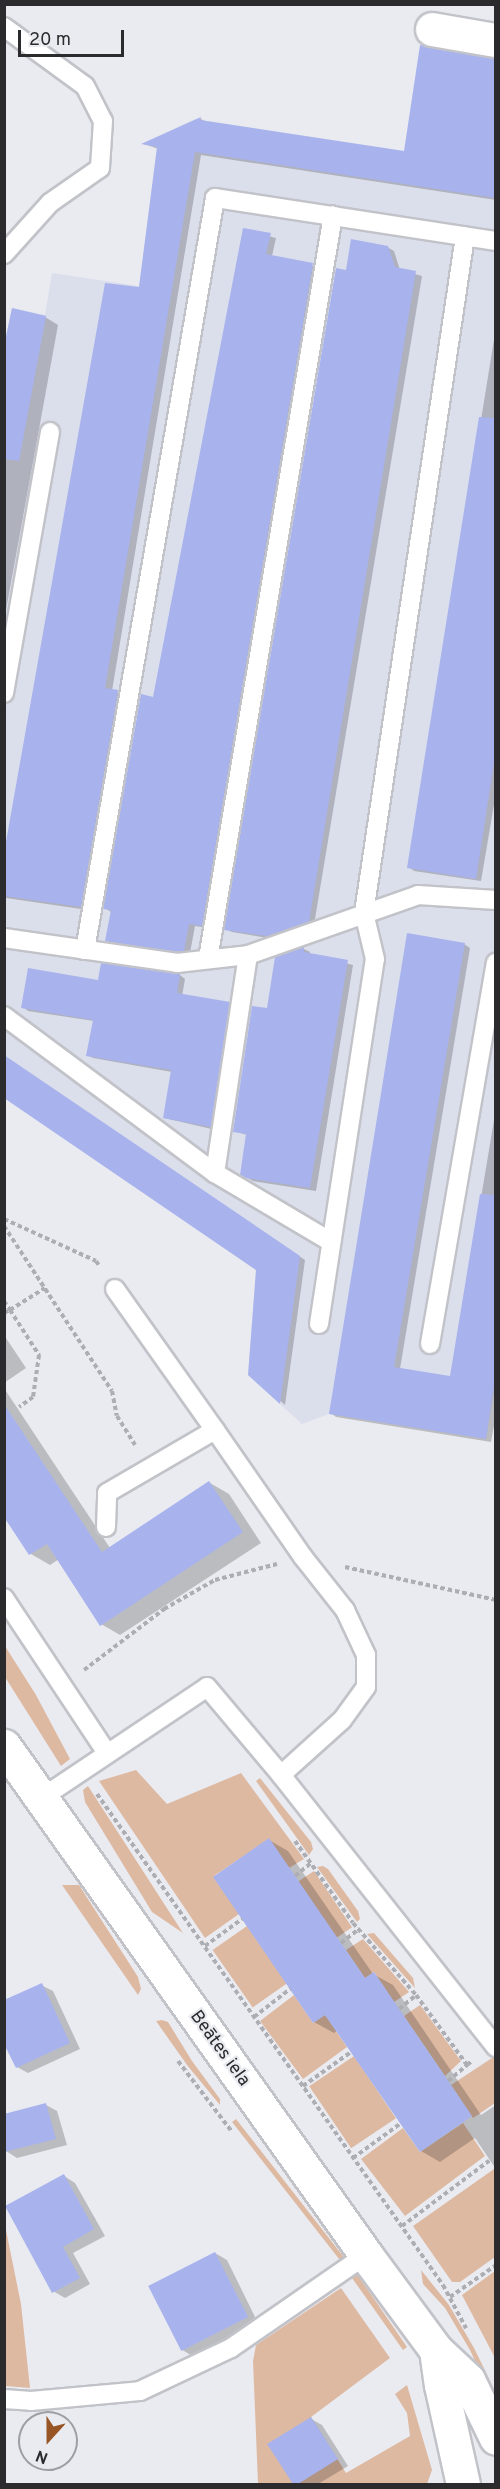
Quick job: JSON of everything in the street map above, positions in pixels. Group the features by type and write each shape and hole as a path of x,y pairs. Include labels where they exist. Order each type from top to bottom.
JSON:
{"street":[{"path":"432,29 495,40"},
{"name":"Beātes iela","path":"4,1746 366,2255 436,2350 468,2380 495,2438"},
{"name":"Beātes iela","path":"436,2350 441,2385 463,2484"}],"lane":[{"path":"4,27 85,86 103,121 100,168 50,203 4,254"},
{"path":"85,950 215,198 495,241"},
{"path":"208,959 333,215"},
{"path":"319,1324 375,959 364,913 465,236"},
{"path":"4,693 50,432"},
{"path":"4,938 177,963 248,955 418,895 495,900"},
{"path":"215,1173 248,955"},
{"path":"430,1344 495,963"},
{"path":"4,1016 215,1173 331,1242"},
{"path":"115,1289 303,1557 345,1610 366,1654 366,1687 342,1720 281,1775"},
{"path":"106,1527 107,1493 215,1430"},
{"path":"4,1598 107,1753"},
{"path":"40,1799 207,1687 281,1775 495,2047"},
{"path":"4,2399 31,2401 140,2391 231,2348 366,2255"}],"path":[{"path":"4,1219 96,1261 115,1289"},
{"path":"4,1226 112,1391 117,1416 150,1469"},
{"path":"4,1238 13,1238"},
{"path":"4,1313 45,1288"},
{"path":"4,1301 39,1355 33,1397 19,1407"},
{"path":"63,1686 164,1609 215,1580 303,1557 495,1600"},
{"path":"93,1788 402,2226 450,2297 466,2329"},
{"path":"295,1875 310,1863"},
{"path":"204,1946 242,1919"},
{"path":"340,1943 359,1929"},
{"path":"254,2017 290,1989"},
{"path":"399,2009 416,1995"},
{"path":"303,2086 351,2052"},
{"path":"448,2081 467,2065"},
{"path":"353,2158 400,2124"},
{"path":"402,2226 489,2161"},
{"path":"450,2297 495,2265"}],"shaded area":[{"path":"195,119 495,165 496,1379 486,1439 329,1414 302,1424 248,1375 256,1270 5,1098 4,346 12,308 45,315 52,273 139,286 159,136"},
{"path":"5,1646 36,1695 70,1759 61,1766 5,1677"},
{"path":"136,1770 167,1804 241,1773 304,1859 289,1868 269,1839 214,1876 239,1914 205,1938 99,1781"},
{"path":"260,1778 311,1842 313,1849 309,1855 256,1781"},
{"path":"88,1786 183,1933 152,1912 85,1802 83,1790"},
{"path":"323,1866 328,1869 358,1911 360,1919 357,1922 317,1867"},
{"path":"314,1871 352,1927 336,1938 298,1882"},
{"path":"62,1885 79,1885 138,1977 141,1989 138,1995"},
{"path":"247,1926 287,1983 253,2007 213,1950"},
{"path":"374,1933 413,1978 415,1988 367,1934"},
{"path":"363,1939 409,1992 394,2002 374,1972 365,1978 346,1950"},
{"path":"294,1995 313,2023 325,2015 347,2047 303,2079 260,2021"},
{"path":"420,2005 461,2061 445,2076 404,2016"},
{"path":"156,2021 168,2022 192,2061 220,2099 220,2105 187,2065"},
{"path":"354,2056 396,2118 351,2148 309,2086"},
{"path":"495,2056 495,2103 473,2118 451,2085"},
{"path":"236,2119 344,2257 340,2260 232,2122"},
{"path":"463,2123 485,2156 405,2216 361,2159 403,2128 420,2152"},
{"path":"494,2169 495,2257 460,2282 452,2282 413,2226"},
{"path":"5,2225 21,2304 30,2388 5,2386"},
{"path":"421,2270 449,2305 474,2348 495,2391 495,2404 470,2350 445,2308 423,2284"},
{"path":"495,2271 495,2358 462,2295"},
{"path":"357,2274 407,2347 403,2350 352,2278"},
{"path":"341,2288 390,2358 311,2417 346,2473 410,2436 407,2413 395,2394 407,2385 432,2470 427,2484 258,2484 253,2361 256,2345"}],"building":[{"path":"420,45 495,58 495,198 195,152 105,688 118,690 81,907 4,896 4,853 105,283 139,287 157,147 141,144 201,117 200,120 404,151"},
{"path":"243,228 271,233 266,254 313,263 202,926 189,924 184,951 177,952 105,941 111,910 103,909 141,694 153,697"},
{"path":"351,239 388,246 395,267 416,271 309,922 267,936 224,930 336,268 346,270"},
{"path":"12,308 46,316 19,461 4,459 4,346"},
{"path":"479,417 495,418 495,756 476,879 407,868"},
{"path":"407,933 465,943 394,1367 450,1376 480,1194 495,1195 495,1379 486,1439 329,1414"},
{"path":"304,947 304,952 348,960 310,1188 246,1178 240,1175 246,1134 233,1132 252,1006 267,1008 275,957"},
{"path":"101,963 180,974 177,993 230,1002 211,1127 163,1118 171,1070 86,1056 93,1020 21,1008 28,968 98,980"},
{"path":"4,1055 300,1256 280,1404 248,1375 256,1270 4,1098"},
{"path":"4,1404 102,1552 209,1481 243,1532 100,1626 47,1544 29,1555 4,1517"},
{"path":"269,1838 365,1978 374,1972 472,2116 420,2152 325,2015 313,2023 213,1877"},
{"path":"42,1983 70,2043 16,2068 4,2044 4,2000"},
{"path":"46,2103 56,2139 4,2152 4,2114"},
{"path":"64,2174 94,2229 63,2247 80,2278 52,2293 5,2206"},
{"path":"215,2252 248,2317 181,2351 148,2286"},
{"path":"311,2417 338,2459 298,2484 293,2484 267,2444"}]}
